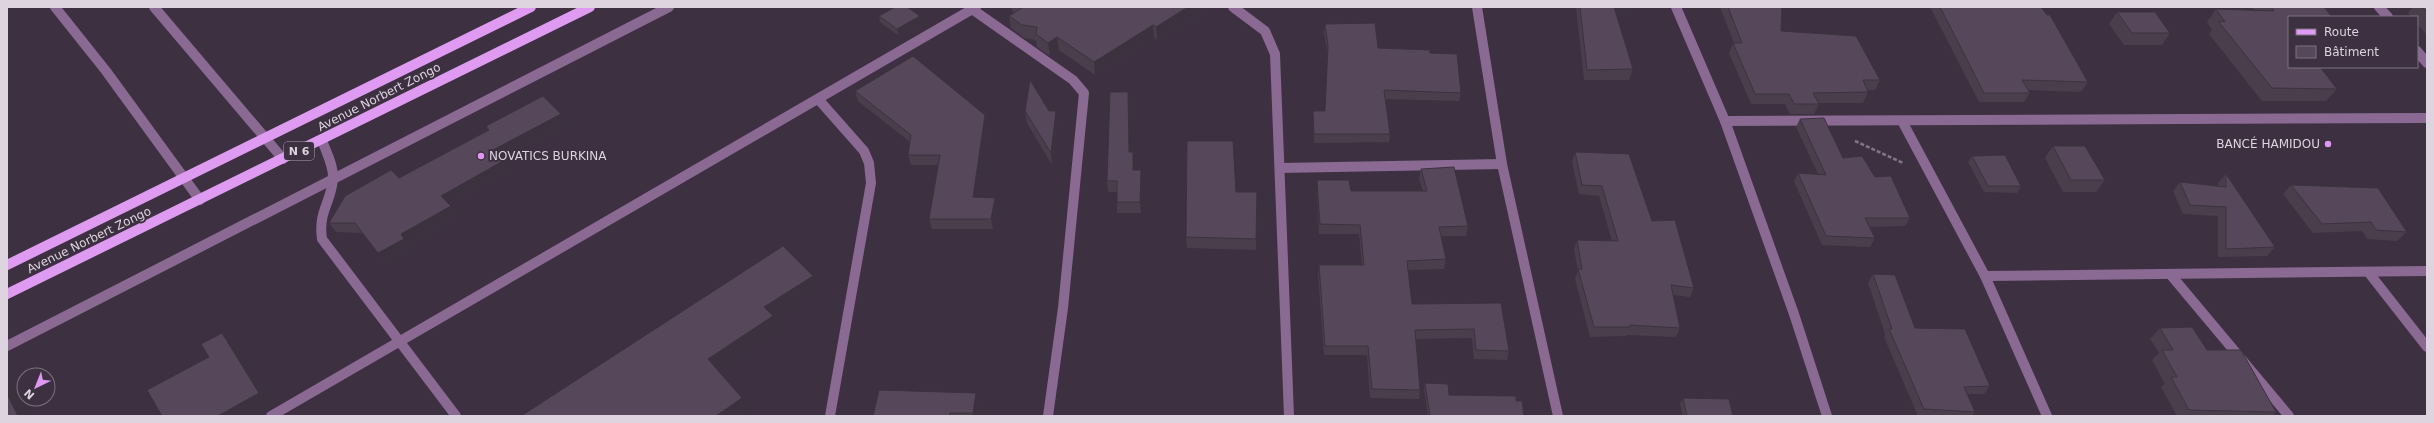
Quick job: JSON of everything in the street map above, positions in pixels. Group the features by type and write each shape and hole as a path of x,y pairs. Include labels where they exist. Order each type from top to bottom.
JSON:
{"main road":[{"name":"Avenue Norbert Zongo","path":"7,265 264,137 531,7"},
{"name":"Avenue Norbert Zongo","path":"7,294 590,7"}],"street":[{"path":"55,7 106,71 200,200"},
{"path":"154,7 283,159"},
{"path":"7,346 669,7"},
{"path":"1233,7 1266,31 1273,43 1280,168 1289,416"},
{"path":"1477,7 1502,164 1558,416"},
{"path":"1676,7 1725,121 1794,314 1827,416"},
{"path":"2379,7 2387,16"},
{"path":"271,416 819,100 972,8 1073,80 1084,93 1085,99 1063,308 1048,416"},
{"path":"2418,52 2427,63"},
{"path":"819,100 864,151 871,171 871,183 830,416"},
{"path":"1725,121 2427,118"},
{"path":"1902,121 1986,276 2047,416"},
{"path":"322,140 333,178 320,212 319,227 322,239 456,416"},
{"path":"1280,168 1502,164"},
{"path":"1986,276 2427,271"},
{"path":"2369,272 2427,347"},
{"path":"2170,274 2289,416"}],"path":[{"path":"1849,138 1932,177"}],"building":[{"path":"895,7 907,7 920,16 897,29 879,16"},
{"path":"1021,7 1188,7 1156,27 1153,25 1094,62 1057,37 1048,43 1036,34 1037,27 1022,25 1009,16 1022,8"},
{"path":"1580,7 1614,7 1633,69 1587,70"},
{"path":"1728,7 1782,7 1781,31 1856,36 1880,80 1863,80 1868,92 1813,93 1819,104 1794,104 1789,94 1755,94 1733,43 1742,43"},
{"path":"1940,7 2041,7 2047,15 2050,15 2088,82 2022,80 2030,93 1984,93"},
{"path":"2271,7 2324,7 2331,16 2288,16 2288,68 2321,68 2337,89 2272,88 2218,21 2225,22 2216,9 2274,11"},
{"path":"2422,7 2427,7 2427,12"},
{"path":"2117,12 2155,12 2170,33 2132,33"},
{"path":"1375,23 1378,48 1430,50 1430,53 1457,54 1461,93 1384,90 1390,134 1314,134 1313,111 1325,111 1328,46 1325,24"},
{"path":"913,56 985,115 973,197 995,198 991,219 929,219 940,155 908,155 911,135 855,91"},
{"path":"1030,80 1049,111 1056,111 1051,153 1025,111"},
{"path":"1110,92 1128,92 1129,152 1133,152 1133,170 1141,170 1140,202 1117,202 1117,181 1107,181"},
{"path":"543,96 561,114 493,150 503,161 441,196 451,206 401,234 404,239 378,253 355,223 329,223 345,196 391,170 399,178 489,130 486,126"},
{"path":"1824,118 1843,158 1862,156 1875,177 1891,176 1910,218 1865,218 1875,238 1826,236 1798,173 1826,175 1800,119"},
{"path":"1187,141 1233,141 1236,192 1257,192 1256,239 1186,237"},
{"path":"2053,146 2085,146 2105,180 2071,180"},
{"path":"1575,152 1629,154 1652,221 1675,220 1694,288 1671,285 1680,328 1630,325 1630,327 1594,327 1578,269 1582,269 1577,240 1618,241 1602,186 1582,185"},
{"path":"2005,155 2021,186 1988,186 1972,156"},
{"path":"1454,167 1468,226 1439,227 1446,259 1407,261 1412,304 1501,303 1509,351 1476,350 1474,329 1415,330 1420,390 1372,389 1368,346 1325,346 1319,265 1364,265 1360,225 1320,224 1317,180 1349,180 1351,191 1427,191 1421,169"},
{"path":"2226,174 2275,247 2226,249 2226,207 2190,205 2180,182 2226,187"},
{"path":"2291,185 2378,188 2407,232 2376,230 2371,222 2322,224"},
{"path":"783,246 813,276 764,307 773,316 708,359 742,398 716,416 521,416"},
{"path":"1873,274 1895,275 1915,328 1965,329 1990,386 1964,387 1975,412 1924,409 1889,329 1892,329"},
{"path":"2192,327 2207,350 2241,350 2276,412 2189,410 2171,377 2177,377 2162,350 2173,350 2160,328"},
{"path":"222,333 259,393 218,416 162,416 147,390 209,357 201,344"},
{"path":"1425,383 1448,384 1449,395 1516,396 1516,401 1522,401 1524,416 1430,416"},
{"path":"879,390 976,393 973,413 950,413 949,416 873,416"},
{"path":"7,394 18,416 7,416"},
{"path":"1683,398 1729,399 1733,416 1687,416"}],"place":[{"name":"BANCÉ HAMIDOU","path":"2328,144"},
{"name":"NOVATICS BURKINA","path":"481,156"}]}
